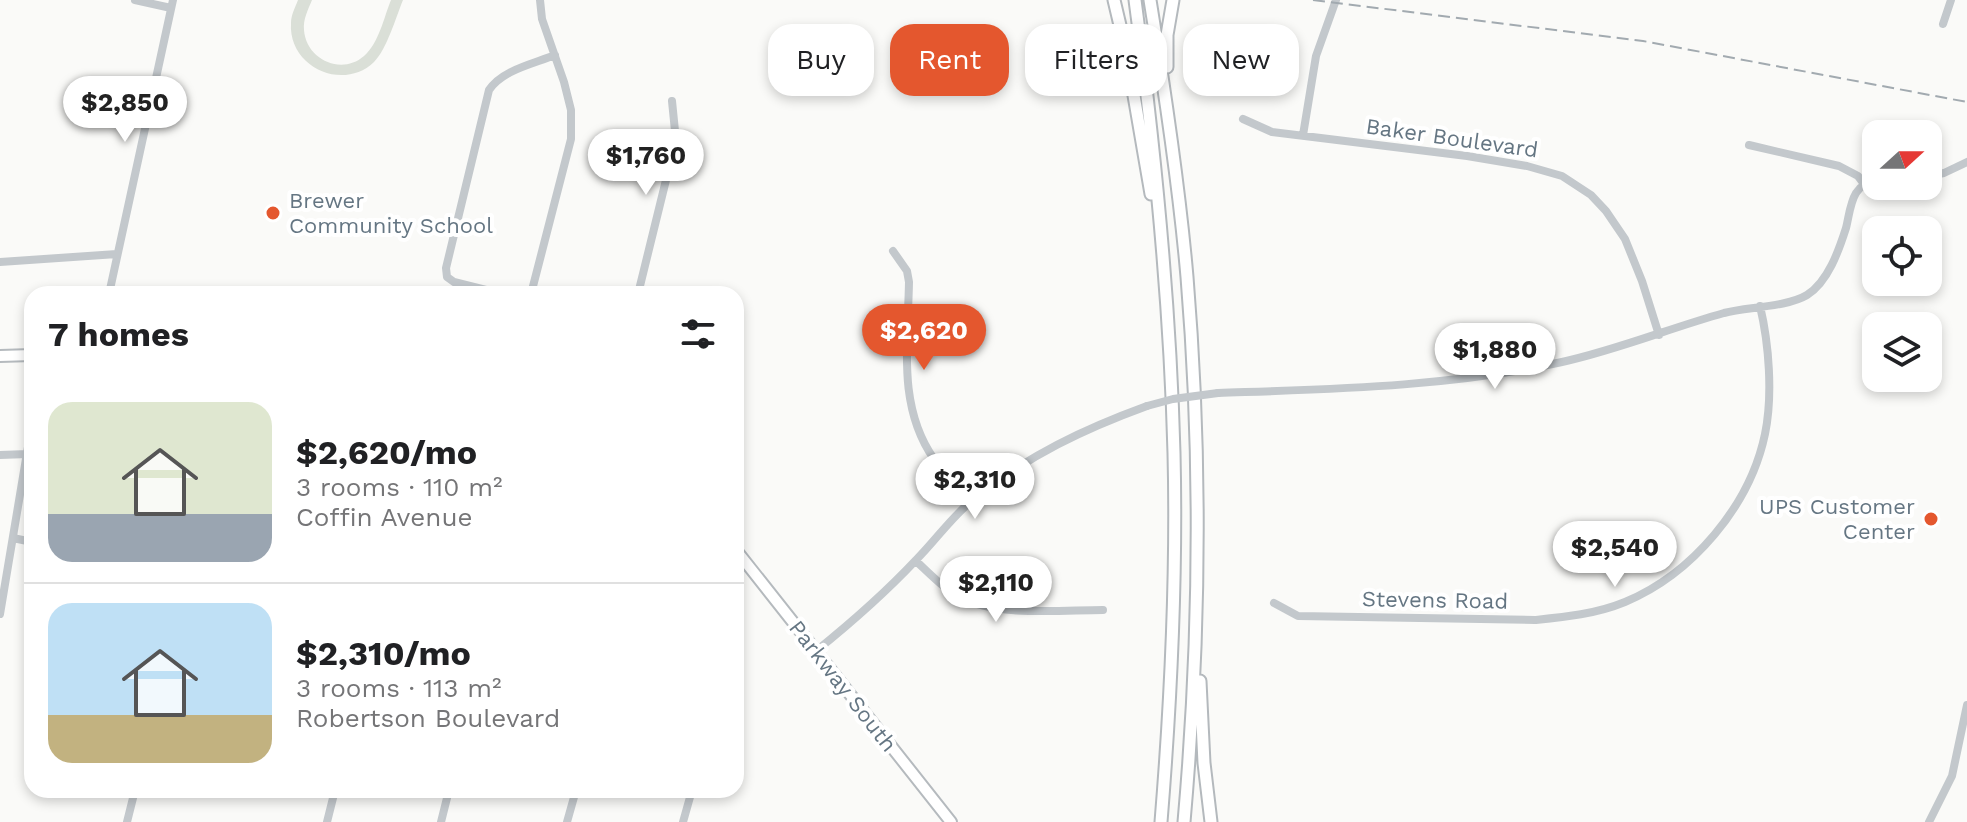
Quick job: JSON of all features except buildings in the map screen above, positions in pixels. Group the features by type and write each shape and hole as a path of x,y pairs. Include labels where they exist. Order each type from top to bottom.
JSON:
{"highway":[{"path":"1114,0 1127,55 1165,282"},
{"path":"1135,0 1165,282 1173,436 1174,567 1170,697 1161,822"},
{"path":"1150,0 1171,136 1191,331 1202,725 1211,822"},
{"path":"1171,136 1166,44 1173,0"},
{"path":"1184,822 1197,568"}],"main road":[{"path":"0,356 24,355"},
{"name":"Parkway South","path":"744,560 951,822"}],"street":[{"path":"111,286 172,4 135,0"},
{"path":"533,286 571,139 571,110 542,19 540,0"},
{"path":"1303,135 1316,56 1336,0"},
{"path":"1943,24 1951,0"},
{"path":"470,286 447,277 446,268 489,90 494,81 503,75 555,55"},
{"path":"640,286 673,145 672,101"},
{"name":"Baker Boulevard","path":"1243,119 1272,132 1527,166 1562,176 1591,195 1625,239 1659,335"},
{"path":"1749,145 1839,166 1862,181"},
{"path":"1942,172 1967,162"},
{"path":"816,651 862,614 973,499 1065,439 1147,406 1173,399 1218,393 1458,381 1562,362 1724,313 1792,301 1807,295 1820,283 1830,267 1845,231 1854,197 1862,187"},
{"path":"893,251 907,271 909,282 907,381 914,421 935,460 973,499"},
{"path":"0,262 117,254"},
{"name":"Stevens Road","path":"1274,603 1298,616 1535,620 1595,612 1623,603 1664,581 1709,542 1744,490 1755,465 1765,434 1768,398 1767,334 1760,306"},
{"path":"0,455 24,454"},
{"path":"0,614 24,476"},
{"path":"13,538 24,540"},
{"path":"916,561 953,593 987,607 1103,610"},
{"path":"1929,822 1952,776 1967,705"},
{"path":"127,822 133,798"},
{"path":"327,822 333,798"},
{"path":"441,822 447,798"},
{"path":"567,822 574,798"},
{"path":"683,822 690,798"}],"shaded area":[{"path":"298,0 312,0 304,26 311,49 326,61 345,64 355,62 369,51 391,0 403,0 379,56 361,71 348,75 320,70 298,52 292,39 291,23"}],"railway":[{"path":"1313,0 1643,41 1967,102"}],"place":[{"name":"Brewer Community School","path":"273,213"},
{"name":"UPS Customer Center","path":"1931,519"}]}
